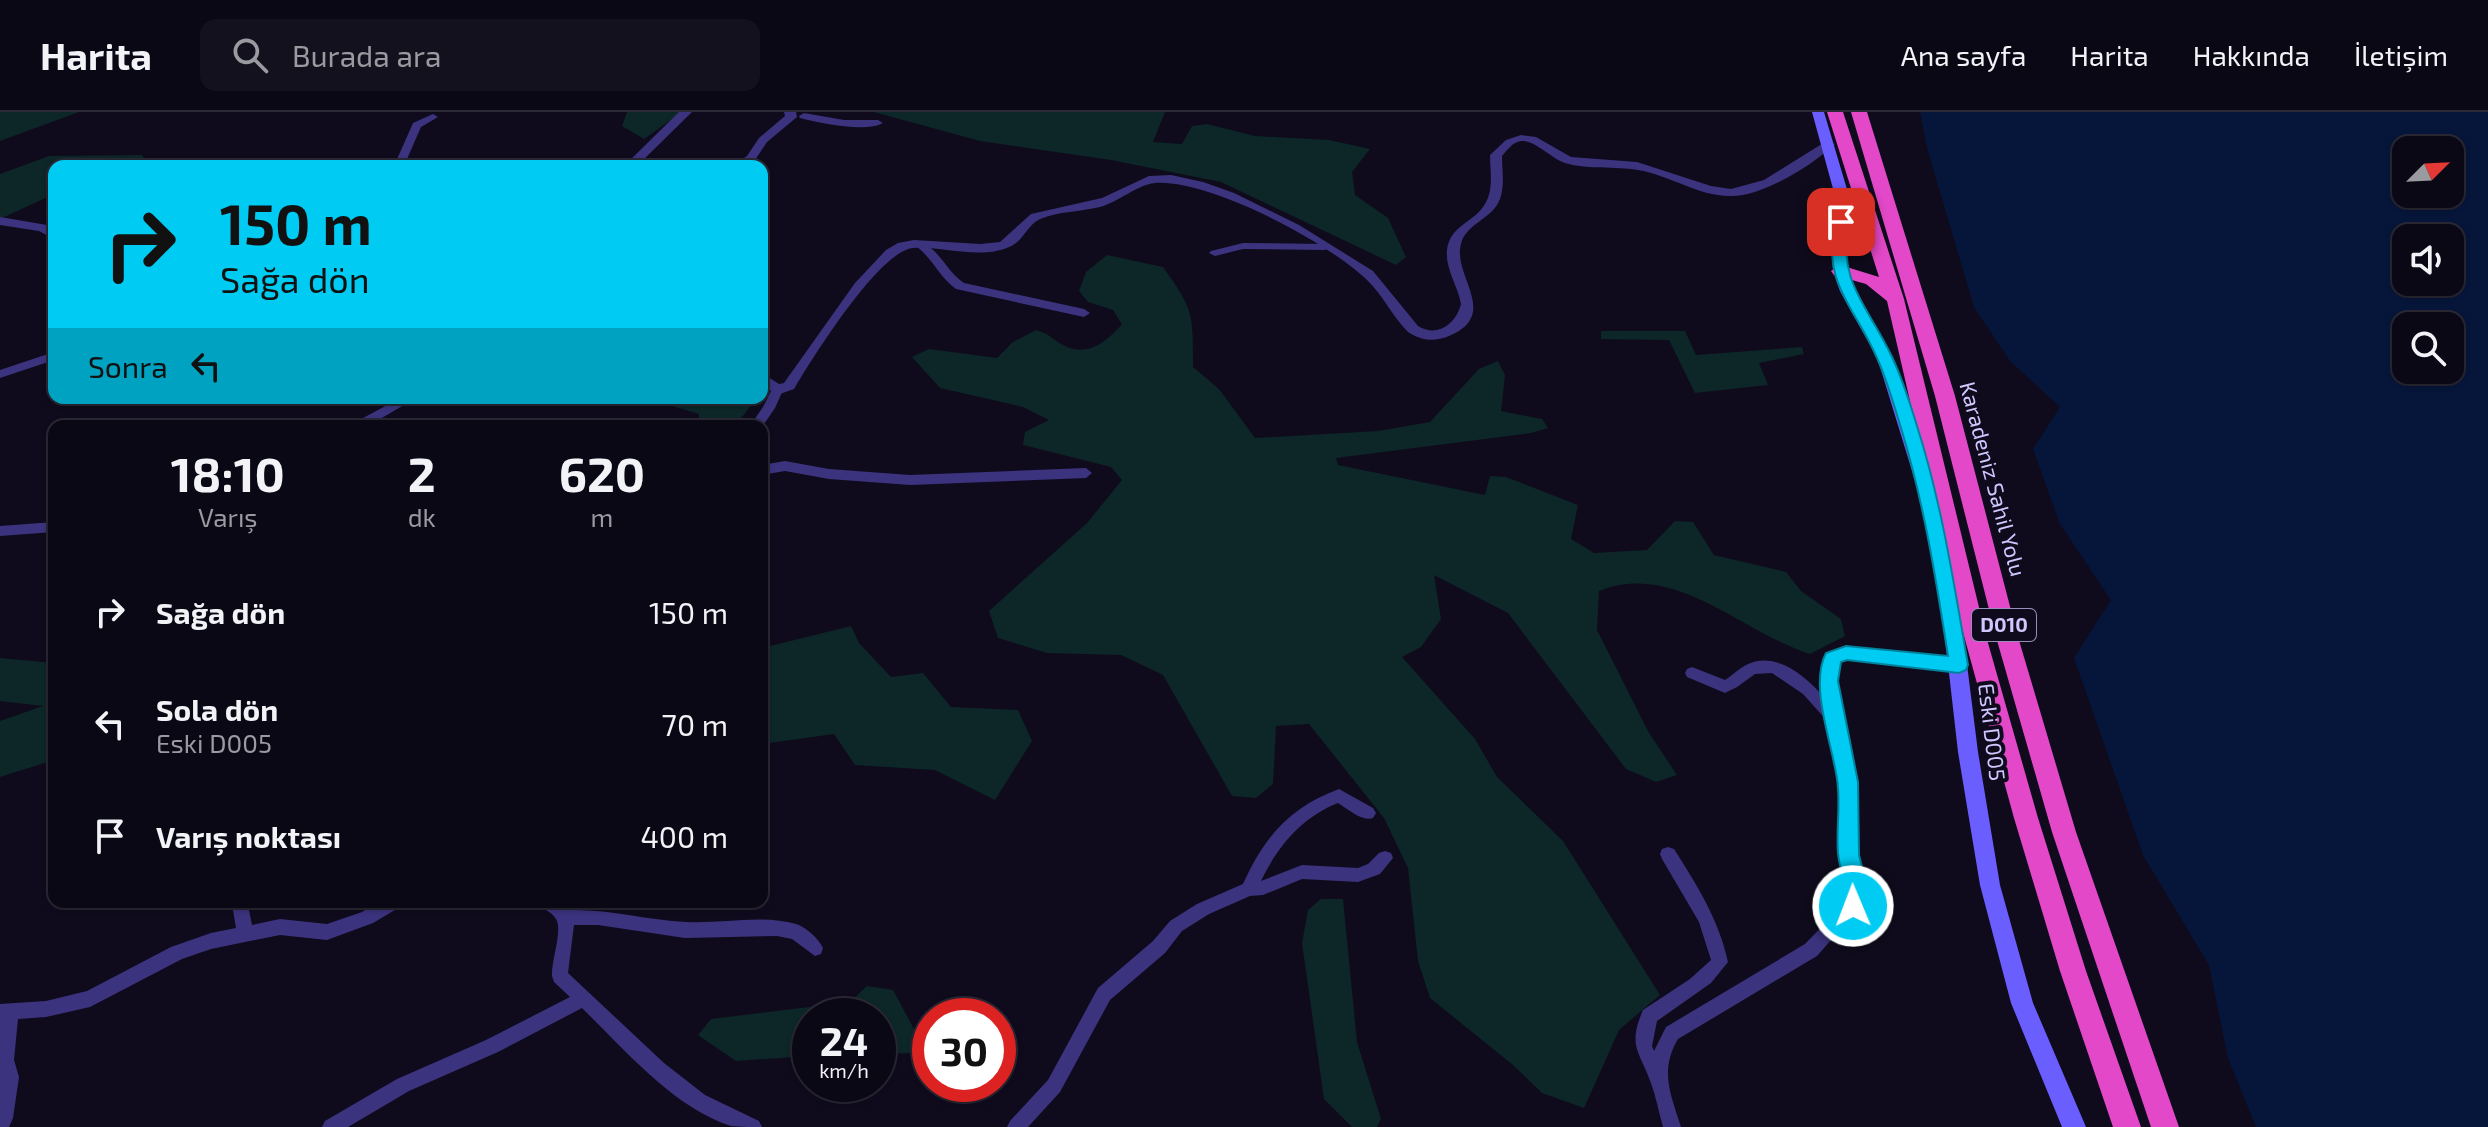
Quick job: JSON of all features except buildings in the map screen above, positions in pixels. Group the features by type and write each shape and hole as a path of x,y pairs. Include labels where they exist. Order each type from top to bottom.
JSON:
{"highway":[{"name":"D010","path":"1836,115 1895,299 1975,636 2026,818 2073,971 2127,1127"},
{"name":"Karadeniz Sahil Yolu","path":"1860,115 1945,396 2007,637 2060,818 2165,1127"},
{"path":"1843,271 1872,265 1881,249"},
{"path":"1843,271 1872,280 1895,299"}],"main road":[{"name":"Eski D005","path":"1818,112 1842,196 1838,243 1847,291 1885,357 1909,426 1933,513 1959,665 1968,752 1990,885 2022,1003 2074,1127"}],"street":[{"path":"636,160 686,112"},
{"path":"748,160 763,140 798,114 844,123 878,123"},
{"path":"402,160 416,127 433,117"},
{"path":"760,420 777,390 789,386 800,366 886,255 900,246 1000,246 1011,242 1033,217 1106,201 1150,180 1179,180 1214,190 1264,211 1369,274 1388,294 1403,321 1429,336 1453,330 1467,315 1470,301 1457,277 1453,244 1461,229 1489,209 1496,192 1496,155 1512,140 1523,137 1558,157 1580,162 1636,166 1707,189 1732,193 1753,190 1829,144"},
{"path":"0,221 48,231"},
{"path":"921,245 935,254 948,277 960,286 1084,313"},
{"path":"1215,253 1256,245 1325,247"},
{"path":"0,374 48,358"},
{"path":"768,383 777,390"},
{"path":"369,420 399,404"},
{"path":"768,469 785,466 829,474 910,480 1086,473"},
{"path":"0,531 48,527"},
{"path":"1659,1084 1658,1052 1672,1033 1811,950 1853,906 1857,890 1849,855 1848,782 1828,681 1832,658 1846,653 1959,665"},
{"path":"1692,673 1725,687 1752,668 1765,666 1778,670 1814,693 1837,725"},
{"path":"1249,889 1261,859 1299,816 1324,800 1339,796 1368,813"},
{"path":"1668,854 1702,910 1716,941 1720,962 1709,976 1674,996 1649,1016 1643,1046 1672,1127"},
{"path":"1016,1127 1054,1086 1104,994 1159,947 1176,926 1203,909 1249,889 1263,888 1302,872 1358,875 1374,869 1385,858"},
{"path":"242,908 245,932"},
{"path":"0,1125 4,1118 10,1077 5,1060 5,1012 46,1009 90,999 177,953 245,932 280,927 327,932 367,918 384,908"},
{"path":"560,908 566,918 560,976 658,1069 699,1101 753,1127"},
{"path":"566,918 598,917 685,930 777,928 796,932 815,948"},
{"path":"331,1127 403,1085 492,1046 583,999"}],"green space":[{"path":"0,112 79,112 0,141"},
{"path":"627,112 682,112 644,139 622,126"},
{"path":"874,112 1165,112 1153,142 1182,144 1192,126 1207,124 1255,136 1329,140 1370,149 1352,172 1355,195 1388,218 1406,257 1396,265 1221,182 1111,160 980,141"},
{"path":"142,155 146,160 48,160 48,197 0,219 0,174 49,156"},
{"path":"1107,255 1163,267 1190,313 1193,367 1219,389 1255,438 1378,431 1430,422 1479,369 1498,361 1505,375 1501,411 1542,419 1548,428 1531,433 1336,458 1338,465 1485,495 1490,476 1506,477 1578,505 1571,539 1594,553 1647,550 1675,521 1693,522 1714,555 1786,572 1801,591 1841,619 1845,636 1810,654 1681,592 1654,585 1627,584 1599,591 1597,630 1649,733 1677,775 1656,782 1626,769 1508,613 1434,575 1441,619 1421,647 1402,657 1475,739 1497,777 1563,841 1660,995 1619,1030 1584,1108 1542,1093 1513,1065 1430,998 1418,961 1408,868 1384,818 1309,724 1276,726 1273,784 1256,798 1232,796 1163,675 1121,655 1047,653 998,638 989,611 1087,523 1122,480 1111,467 1023,445 1025,432 1049,420 1023,407 940,388 912,357 929,349 997,358 1013,342 1036,330 1073,349 1097,346 1122,324 1113,310 1088,302 1079,291 1086,272"},
{"path":"1601,331 1685,331 1696,355 1802,347 1804,354 1759,363 1768,385 1695,393 1669,340 1601,339"},
{"path":"752,404 740,420 699,420 699,414 669,405"},
{"path":"851,626 859,643 891,677 923,673 951,707 1018,710 1032,741 995,800 935,770 855,765 834,734 768,743 768,647"},
{"path":"0,658 48,662 48,762 0,777 0,721 43,706 0,701"},
{"path":"1321,899 1343,899 1357,1042 1381,1119 1377,1127 1352,1127 1324,1099 1302,943 1308,910"},
{"path":"867,986 893,990 912,1025 912,1053 896,1053 896,998 854,998"},
{"path":"792,1009 792,1057 736,1061 698,1035 711,1019"}],"water":[{"path":"1920,112 2488,112 2488,1127 2256,1127 2228,1058 2209,965 2143,855 2074,658 2111,600 2060,524 2033,449 2060,407 2010,361 1974,307 1927,148"}],"route":[{"path":"1841,222 1838,243 1840,271 1847,291 1885,357 1909,426 1933,513 1948,585 1959,665 1866,654 1846,653 1832,658 1828,681 1848,782 1849,855 1857,890 1853,906"}]}
